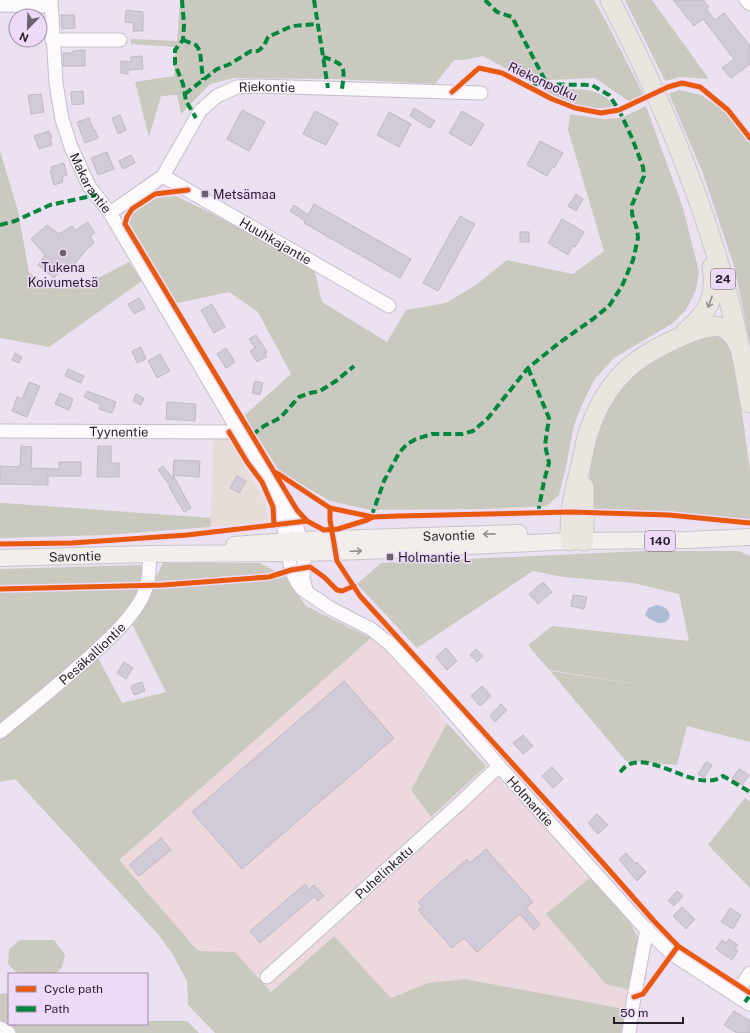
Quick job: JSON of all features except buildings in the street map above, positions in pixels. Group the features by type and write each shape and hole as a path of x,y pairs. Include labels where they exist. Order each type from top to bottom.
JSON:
{"highway":[{"name":"24","path":"610,0 630,38 661,105 681,153 701,209 720,268 741,351 750,403"},
{"path":"676,339 700,319 706,311 712,294 713,271 701,209"},
{"path":"577,537 584,449 589,429 597,410 615,380 641,357 676,339 711,326 725,328 730,332 741,351"}],"main road":[{"name":"Savontie","path":"0,558 149,554 295,547 457,534 688,540 750,537"}],"street":[{"path":"746,0 750,4"},
{"path":"0,5 50,3"},
{"name":"Makarantie","path":"50,3 52,40 62,118 71,147 89,186 110,214 274,489 295,547"},
{"path":"52,40 120,40"},
{"name":"Riekontie","path":"110,214 163,176 200,111 217,96 237,87 257,86 481,93"},
{"name":"Huuhkajantie","path":"163,176 389,306"},
{"name":"Tyynentie","path":"0,432 239,432"},
{"name":"Holmantie","path":"295,547 304,585 309,594 330,608 361,622 381,636 442,700 499,766 647,929 672,954 748,1004"},
{"name":"Pesäkalliontie","path":"0,732 114,634 132,613 144,595 149,576 149,554"},
{"name":"Puhelinkatu","path":"267,976 499,766"},
{"path":"629,1033 634,997 647,929"},
{"path":"735,995 750,973"},
{"path":"0,1028 9,1033"}],"shaded area":[{"path":"180,0 594,0 644,96 630,102 595,78 527,80 483,56 465,60 454,60 435,84 333,79 234,78 210,84 181,114 177,95 161,96 149,137 135,82 174,76 175,47 131,44 131,39 177,41"},
{"path":"625,0 652,0 709,79 680,77 665,81"},
{"path":"581,89 599,94 614,106 593,108 576,106 541,90"},
{"path":"679,90 701,95 718,107 726,103 750,138 750,344 734,266 702,171 669,94"},
{"path":"646,106 683,208 699,272 696,290 686,310 673,323 614,358 594,380 580,409 573,429 559,495 547,506 484,509 370,510 330,501 280,472 244,416 291,374 258,312 229,292 177,303 129,223 133,213 156,198 176,196 213,214 314,269 322,302 387,342 406,310 446,303 476,285 507,260 573,274 604,251 568,130 570,114 603,119 621,118"},
{"path":"0,151 18,211 29,272 47,288 83,286 129,262 142,281 49,347 0,338"},
{"path":"719,332 731,347 742,412 750,470 750,519 593,510 590,491 592,454 602,419 611,402 635,373 656,356"},
{"path":"228,437 266,504 268,521 210,527 214,438"},
{"path":"0,503 211,518 210,527 107,535 0,538"},
{"path":"642,551 739,551 750,556 750,742 687,726 677,765 626,761 550,671 662,688 549,670 528,645 552,626 689,641 679,594 633,583 563,577 533,571 417,648 357,584 381,563"},
{"path":"163,563 260,563 285,576 306,606 371,638 119,860 198,951 235,952 271,992 334,936 391,998 428,983 465,979 625,1009 621,1033 215,1033 188,1005 187,981 172,953 157,933 15,779 0,782 0,736 97,656 122,703 166,692 130,620 142,606"},
{"path":"141,565 144,579 140,593 109,633 0,728 0,569"},
{"path":"371,638 396,659 447,723 411,791 432,817 486,766 592,876 630,990 625,1009 465,979 428,983 391,998 334,936 271,992 235,952 198,951 118,860"},
{"path":"447,723 486,766 431,817 411,790"},
{"path":"745,798 750,802 750,888 708,845"},
{"path":"592,876 629,919 639,940 630,990 606,984 546,914"},
{"path":"20,940 54,940 65,955 62,967 57,973 17,973 8,964 9,949"},
{"path":"8,993 8,1025 148,1025 148,1021 187,1021 199,1033 0,1033 0,994"}],"water":[{"path":"657,605 664,607 670,615 665,622 660,623 653,621 645,615 648,608"}],"marked path":[{"path":"182,0 184,25 183,40 175,50 175,64 183,84 186,101 196,118"},
{"path":"314,0 328,88"},
{"path":"485,0 497,12 512,17 547,84"},
{"path":"185,94 217,69 230,64 251,51 258,51 264,46 268,37 292,26 318,24"},
{"path":"183,40 196,45 200,51 203,80"},
{"path":"323,57 340,64 342,67 344,76 342,89"},
{"path":"373,517 373,512 384,481 399,453 407,444 416,439 432,434 462,434 473,431 488,418 528,368 609,306 622,286 633,260 638,238 637,229 632,214 632,205 644,176 643,167 619,110 609,95 592,85 527,84"},
{"path":"0,225 15,221 50,205 96,195"},
{"path":"252,435 264,426 280,418 299,397 320,391 336,381 354,366"},
{"path":"528,368 549,418 545,445 549,463 538,513"},
{"path":"620,772 626,766 633,763 644,763 655,765 691,778 703,780 713,780 723,776 750,792"},
{"path":"745,1002 750,995"}],"cycle path":[{"name":"Riekonpolku","path":"452,92 479,68 502,73 552,99 575,108 601,113 619,110 668,87 682,83 700,87 728,110 750,138"},
{"path":"188,190 155,194 132,209 125,224 297,510 307,521"},
{"path":"229,432 247,462 262,482 273,507 274,525"},
{"path":"277,473 330,508 373,517"},
{"path":"330,508 330,520 337,561 360,596 678,946 750,993"},
{"path":"0,544 72,543 187,535 307,521 324,530 338,529 373,517 399,516 571,512 669,515 750,523"},
{"path":"0,589 163,585 269,577 291,570 310,567 324,577 337,590 342,591 354,586"},
{"path":"634,997 643,994 678,946"}],"place":[{"name":"Metsämaa","path":"205,194"},
{"name":"Tukena Koivumetsä","path":"63,253"},
{"name":"Holmantie L","path":"390,557"}]}
